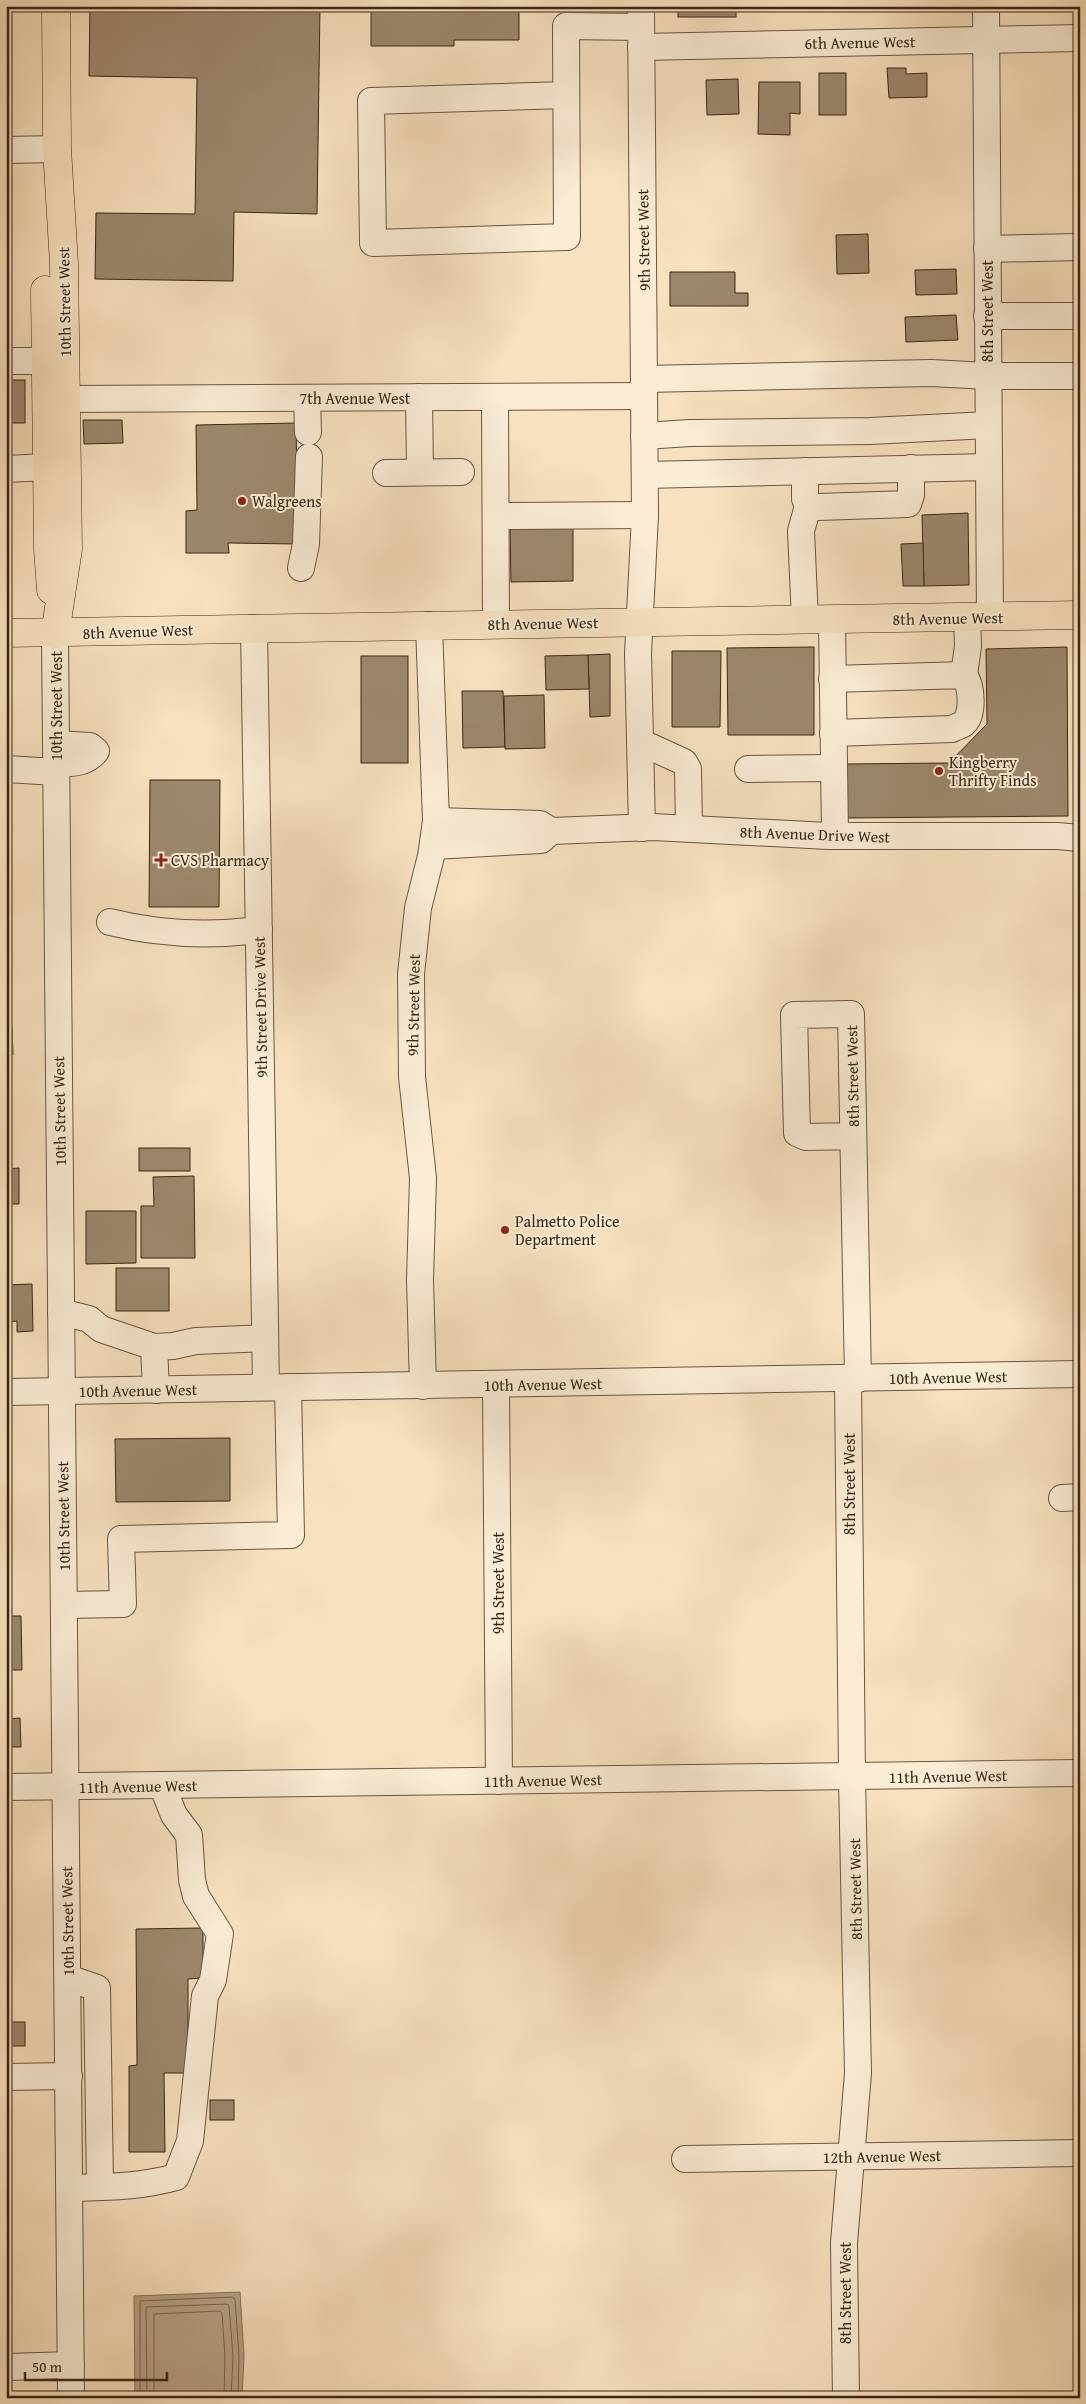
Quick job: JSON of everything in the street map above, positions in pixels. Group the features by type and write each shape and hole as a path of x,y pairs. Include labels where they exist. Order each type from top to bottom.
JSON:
{"main road":[{"name":"10th Street West","path":"55,634 68,549 64,264 56,149 56,6"},
{"name":"10th Street West","path":"55,634 48,549 45,361 46,264 56,149"},
{"name":"8th Avenue West","path":"6,634 254,628 1080,615"}],"street":[{"name":"8th Street West","path":"964,676 968,646 978,617 988,467 986,6"},
{"path":"565,16 566,95 567,237 373,243 371,101 566,95"},
{"name":"6th Avenue West","path":"565,16 641,27 986,40 1080,38"},
{"name":"9th Street West","path":"641,27 645,515 638,622 642,828"},
{"path":"6,150 56,149"},
{"path":"987,248 1080,247"},
{"path":"987,316 1080,316"},
{"path":"6,361 45,361"},
{"name":"7th Avenue West","path":"65,399 495,397 930,373 988,376 1080,376"},
{"path":"419,397 420,472"},
{"path":"495,397 496,624"},
{"path":"301,568 306,544 309,445 307,398"},
{"path":"644,436 710,432 870,431 988,425"},
{"path":"6,469 46,467"},
{"path":"645,474 988,467"},
{"path":"808,506 908,504 911,495 911,468"},
{"path":"805,471 805,499 808,506 801,531 832,679 835,836"},
{"path":"386,473 461,472"},
{"path":"496,516 645,515"},
{"name":"9th Street West","path":"423,1386 420,1280 423,1178 412,1077 411,974 418,908 433,846 436,821 429,625"},
{"name":"9th Street Drive West","path":"64,1605 123,1604 121,1539 291,1535 277,1387 265,1338 254,628"},
{"name":"10th Street West","path":"55,634 71,2398"},
{"path":"832,679 964,676 969,682 970,694 969,716 964,724 952,728 833,733"},
{"path":"640,742 684,762 688,769 690,828"},
{"path":"6,769 56,760"},
{"path":"748,769 834,768"},
{"name":"8th Avenue Drive West","path":"436,821 540,824 551,831 690,828 835,836 1057,836 1080,838"},
{"name":"8th Avenue Drive West","path":"433,846 541,840 551,831"},
{"path":"110,922 156,931 191,933 238,933 259,930"},
{"name":"8th Street West","path":"846,2398 844,2243 858,2073 852,1777 853,1136 851,1014 794,1015 797,1133 806,1137 853,1136"},
{"path":"61,1312 89,1319 101,1328 154,1347 173,1346 196,1341 265,1338"},
{"path":"154,1347 156,1390"},
{"name":"10th Avenue West","path":"6,1392 1080,1374"},
{"name":"9th Street West","path":"496,1384 499,1781"},
{"name":"11th Avenue West","path":"6,1787 1080,1774"},
{"path":"70,2188 130,2186 154,2183 176,2176 190,2142 204,1996 213,1980 220,1934 196,1896 192,1880 189,1835 174,1815 162,1785"},
{"path":"68,1978 98,1988 100,2187"},
{"path":"6,2077 69,2076"},
{"name":"12th Avenue West","path":"685,2159 1080,2153"},
{"path":"6,2367 71,2365"}],"water":[{"path":"240,2292 244,2356 242,2398 135,2398 134,2296"}],"building":[{"path":"90,6 320,6 317,214 234,212 233,281 95,279 96,213 195,214 197,78 89,76"},
{"path":"371,6 519,6 519,40 454,40 454,46 371,46"},
{"path":"678,6 736,6 736,17 678,17"},
{"path":"755,6 785,6 785,8 755,8"},
{"path":"887,68 906,68 906,74 927,73 927,97 889,98"},
{"path":"819,73 846,73 846,115 819,115"},
{"path":"738,79 739,114 707,115 706,80"},
{"path":"759,82 800,82 800,114 790,113 790,135 758,134"},
{"path":"868,234 869,273 837,274 836,235"},
{"path":"956,269 957,294 916,295 915,270"},
{"path":"670,272 735,272 735,293 748,293 748,306 670,306"},
{"path":"956,315 958,340 906,342 905,317"},
{"path":"6,380 25,380 25,423 6,423"},
{"path":"83,420 122,420 123,443 84,444"},
{"path":"296,423 298,544 228,543 229,553 186,553 186,511 197,510 196,425"},
{"path":"968,513 969,585 924,586 922,515"},
{"path":"573,527 573,581 511,582 510,528"},
{"path":"923,543 924,586 903,586 901,544"},
{"path":"814,647 814,735 728,735 727,648"},
{"path":"1067,647 1068,816 844,818 844,764 949,763 987,724 986,649"},
{"path":"672,651 721,651 720,727 672,727"},
{"path":"610,654 610,716 590,717 588,655"},
{"path":"588,655 589,689 546,690 545,656"},
{"path":"361,656 408,656 408,763 361,763"},
{"path":"462,691 503,691 505,747 463,748"},
{"path":"544,695 545,748 505,749 504,696"},
{"name":"CVS Pharmacy","path":"150,780 220,780 219,907 149,907"},
{"path":"6,1027 12,1027 13,1055 6,1055"},
{"path":"6,1064 11,1064 11,1088 6,1088"},
{"path":"139,1148 190,1148 190,1171 139,1171"},
{"path":"19,1168 19,1204 6,1204 6,1169"},
{"path":"194,1176 195,1258 141,1258 141,1206 154,1206 153,1177"},
{"path":"86,1211 136,1211 136,1263 86,1264"},
{"path":"116,1268 169,1268 169,1311 116,1311"},
{"path":"32,1284 33,1331 17,1332 17,1321 6,1322 6,1285"},
{"path":"230,1438 230,1501 116,1502 115,1439"},
{"path":"6,1616 21,1616 22,1670 6,1670"},
{"path":"20,1718 21,1747 6,1747 6,1719"},
{"path":"203,1928 203,1978 188,1979 188,2073 164,2073 165,2152 129,2152 129,2066 137,2065 136,1929"},
{"path":"6,2022 25,2022 25,2046 6,2046"},
{"path":"210,2100 234,2100 234,2120 210,2120"}],"place":[{"name":"Walgreens","path":"242,501"},
{"name":"Kingberry Thrifty Finds","path":"939,771"},
{"name":"CVS Pharmacy","path":"161,860"},
{"name":"Palmetto Police Department","path":"505,1230"}]}
